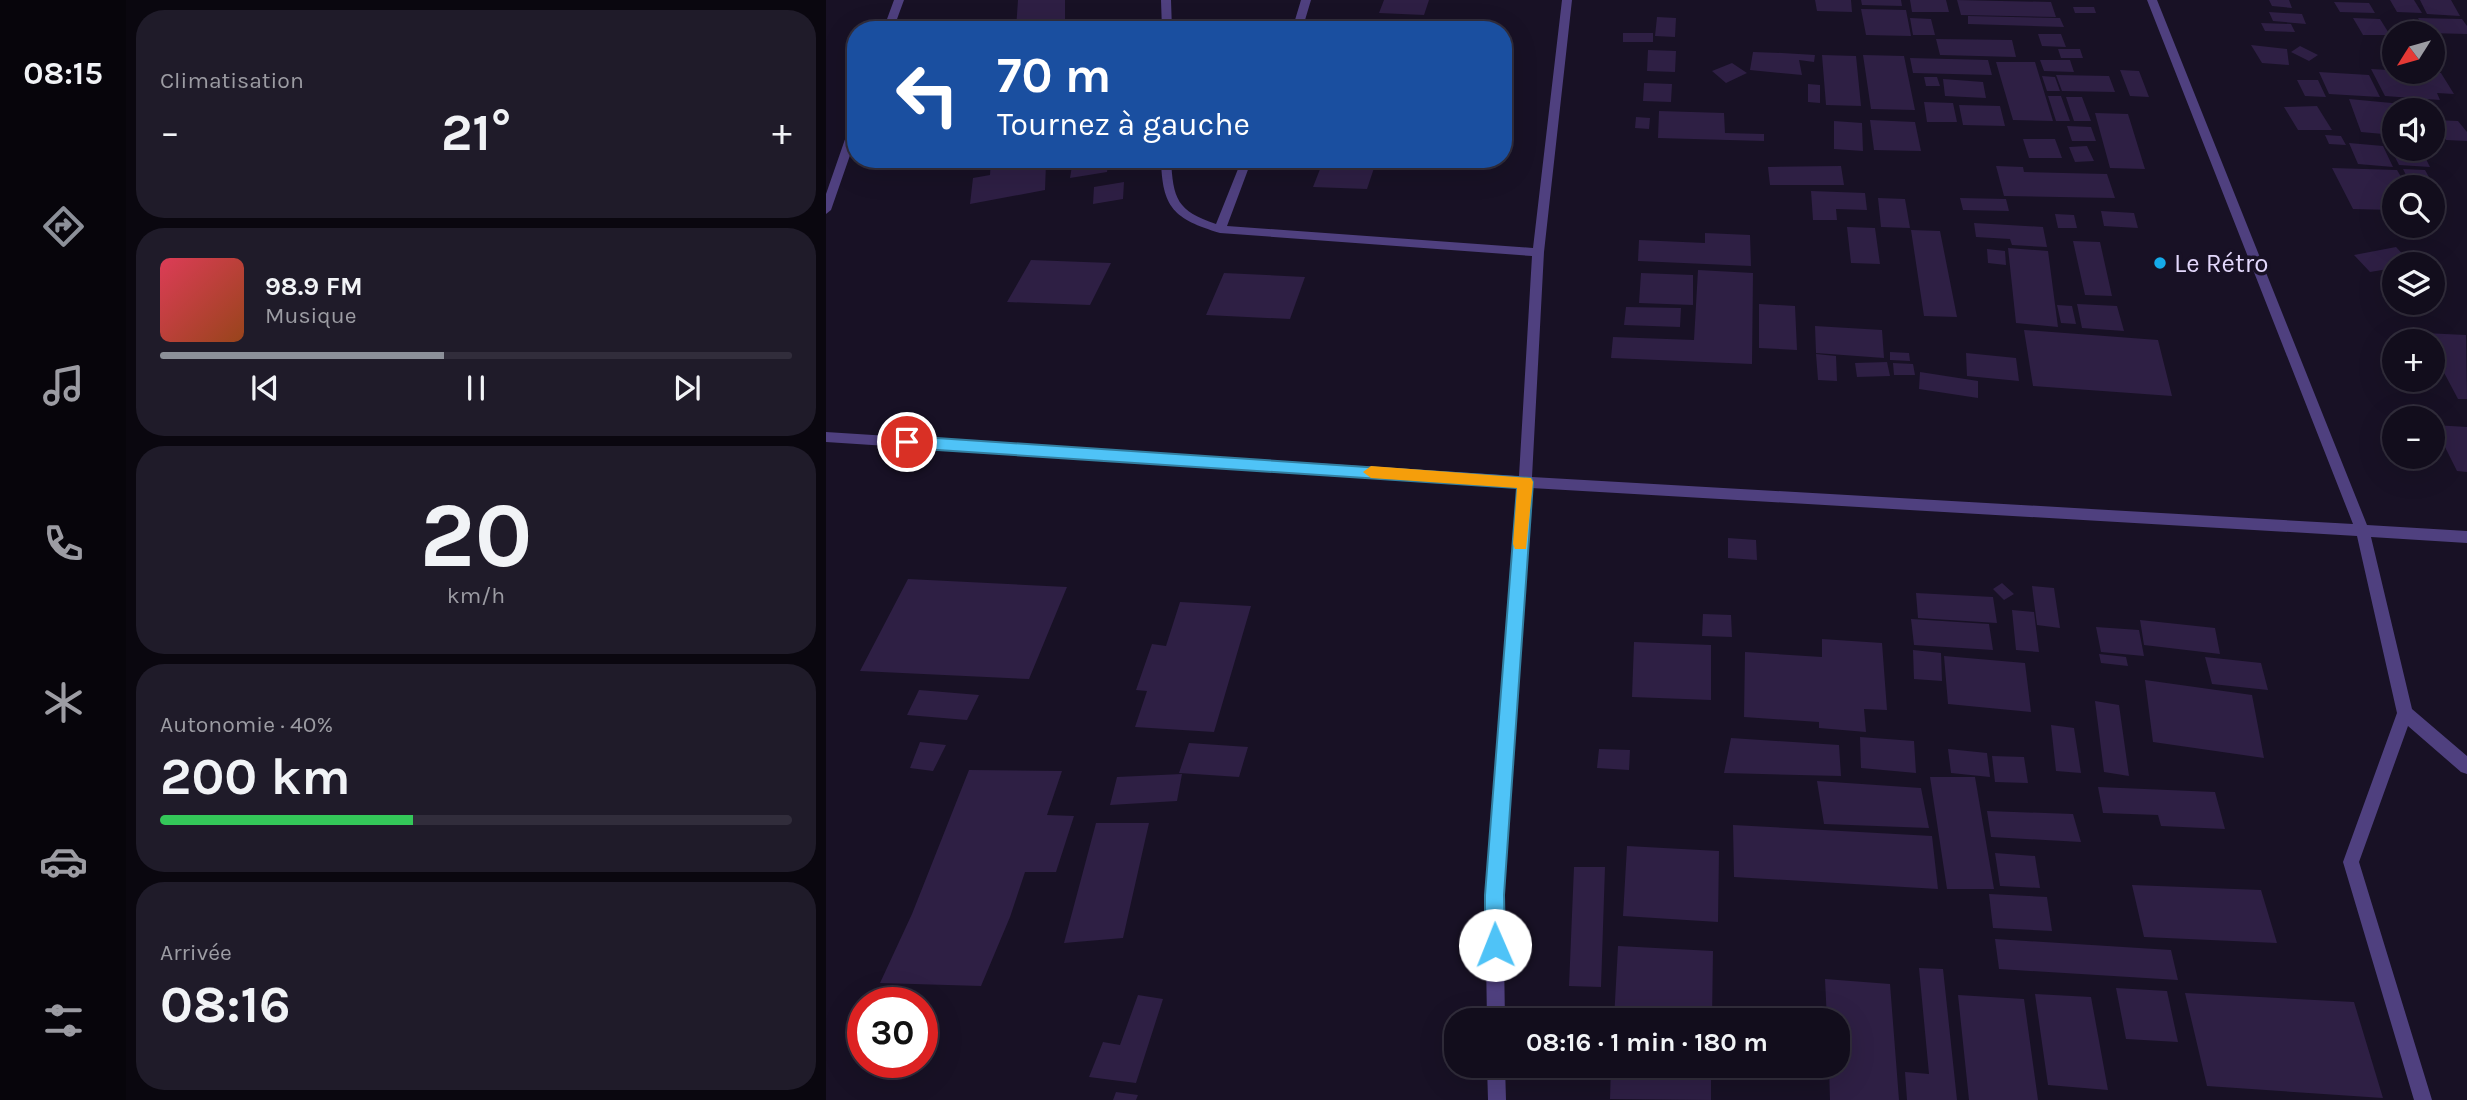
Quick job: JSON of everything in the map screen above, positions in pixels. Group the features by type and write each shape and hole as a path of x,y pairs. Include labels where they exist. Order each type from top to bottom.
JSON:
{"street":[{"path":"891,21 899,0"},
{"path":"1167,0 1167,21"},
{"path":"1300,21 1306,0"},
{"path":"1496,1008 1494,895 1525,482 1538,252 1567,0"},
{"path":"2152,0 2363,532 2404,713 2351,862 2423,1100"},
{"path":"826,210 830,186 847,144"},
{"path":"1166,168 1171,203 1185,218 1220,229 1538,252"},
{"path":"1220,229 1244,168"},
{"path":"826,437 1525,482 2467,537"},
{"path":"2404,713 2467,765"},
{"path":"1496,1078 1497,1100"}],"building":[{"path":"1018,0 1065,0 1065,21 1017,21"},
{"path":"1384,0 1429,0 1424,15 1379,13"},
{"path":"1815,0 1851,0 1852,12 1817,11"},
{"path":"1861,0 1901,0 1902,6 1862,5"},
{"path":"1910,0 1946,0 1949,12 1912,12"},
{"path":"1957,0 2051,2 2056,17 1961,15"},
{"path":"2269,0 2289,0 2292,8 2272,6"},
{"path":"2390,0 2414,0 2422,13 2397,12"},
{"path":"2420,0 2451,0 2460,16 2427,14"},
{"path":"2334,2 2369,3 2375,13 2340,12"},
{"path":"2073,7 2094,7 2096,13 2075,13"},
{"path":"1861,9 1906,10 1911,36 1866,35"},
{"path":"2269,12 2302,14 2306,24 2273,21"},
{"path":"1968,16 2060,18 2064,27 1968,24"},
{"path":"1657,17 1676,18 1675,37 1655,36"},
{"path":"1910,18 1931,19 1935,35 1913,35"},
{"path":"2353,18 2380,19 2382,35 2363,35"},
{"path":"2418,18 2462,19 2467,26 2467,34 2445,33 2445,21 2420,21"},
{"path":"2261,23 2291,24 2295,32 2265,31"},
{"path":"1623,33 1653,33 1653,42 1623,42"},
{"path":"2038,34 2061,34 2066,47 2042,46"},
{"path":"1936,39 2012,40 2016,57 1940,55"},
{"path":"2251,45 2287,49 2289,65 2262,63"},
{"path":"2300,46 2318,55 2309,61 2291,52"},
{"path":"2058,49 2080,49 2083,58 2061,58"},
{"path":"1648,50 1676,51 1675,72 1647,71"},
{"path":"1753,52 1815,55 1814,62 1799,60 1802,75 1750,70"},
{"path":"1822,55 1856,56 1861,106 1826,105"},
{"path":"1863,55 1904,56 1915,110 1871,109"},
{"path":"1910,58 1988,60 1992,75 1913,73"},
{"path":"2040,60 2070,60 2074,72 2044,71"},
{"path":"1996,62 2035,62 2053,121 2013,120"},
{"path":"1732,63 1747,73 1726,83 1712,71"},
{"path":"2371,69 2382,70 2382,84 2445,84 2445,79 2454,94 2437,93 2439,98 2385,96"},
{"path":"2120,70 2139,71 2149,97 2130,96"},
{"path":"2319,72 2369,75 2380,97 2329,94"},
{"path":"2056,75 2109,76 2115,92 2062,91"},
{"path":"2042,76 2055,77 2060,91 2047,91"},
{"path":"1924,77 1937,77 1940,86 1926,86"},
{"path":"1943,79 1983,82 1986,98 1945,96"},
{"path":"2297,80 2318,80 2326,97 2305,96"},
{"path":"1644,83 1672,84 1671,102 1643,101"},
{"path":"1808,84 1820,85 1820,103 1808,102"},
{"path":"2048,96 2061,96 2070,121 2056,121"},
{"path":"2066,97 2082,97 2091,121 2074,121"},
{"path":"2349,99 2382,102 2382,134 2361,132"},
{"path":"1924,102 1953,103 1957,122 1927,122"},
{"path":"1959,105 2000,106 2005,126 1963,125"},
{"path":"2317,106 2332,130 2298,130 2284,107"},
{"path":"1659,111 1724,113 1725,133 1764,134 1764,141 1658,138"},
{"path":"2095,113 2128,114 2145,169 2110,168"},
{"path":"1636,117 1650,118 1649,129 1635,128"},
{"path":"1870,120 1915,122 1921,151 1874,150"},
{"path":"2445,120 2458,121 2467,132 2467,141 2446,140"},
{"path":"1834,121 1862,123 1863,151 1834,149"},
{"path":"2067,126 2091,127 2096,141 2072,141"},
{"path":"2325,135 2341,136 2346,145 2329,144"},
{"path":"2023,139 2055,139 2062,158 2029,158"},
{"path":"2349,143 2382,146 2382,161 2390,161 2393,167 2358,164"},
{"path":"2087,146 2094,161 2075,162 2069,147"},
{"path":"2397,161 2427,161 2430,167 2399,165"},
{"path":"1841,166 1844,185 1770,185 1768,167"},
{"path":"1996,166 2023,167 2024,172 2107,174 2115,198 2004,196"},
{"path":"990,168 1046,168 1045,190 970,204 973,178 990,175"},
{"path":"1072,168 1108,168 1107,172 1070,178"},
{"path":"1320,168 1374,168 1367,189 1313,187"},
{"path":"2332,168 2397,170 2400,175 2382,175 2382,210 2353,209"},
{"path":"2403,169 2425,170 2428,175 2406,175"},
{"path":"1124,182 1123,199 1093,204 1094,187"},
{"path":"1811,191 1865,193 1867,210 1836,209 1837,220 1813,220"},
{"path":"1878,198 1905,199 1910,228 1881,227"},
{"path":"1960,198 2006,199 2009,211 1963,210"},
{"path":"2101,211 2134,213 2138,228 2104,226"},
{"path":"2055,214 2074,215 2077,228 2058,228"},
{"path":"1974,223 2043,227 2047,247 2012,245 2010,239 1976,237"},
{"path":"1847,227 1875,228 1880,264 1851,263"},
{"path":"1911,230 1940,231 1957,317 1924,316"},
{"path":"1705,233 1750,235 1751,266 1638,261 1639,240 1705,243"},
{"path":"2073,241 2100,242 2112,296 2085,295"},
{"path":"2396,247 2401,252 2382,252 2382,270 2370,272 2354,255"},
{"path":"2008,248 2048,251 2058,327 2016,323"},
{"path":"1987,249 2005,251 2006,265 1988,263"},
{"path":"1031,260 1111,263 1090,305 1007,302"},
{"path":"1698,270 1753,273 1752,364 1611,358 1613,337 1694,340"},
{"path":"1224,273 1305,277 1290,319 1206,315"},
{"path":"1641,273 1693,275 1693,305 1639,303"},
{"path":"1759,304 1795,306 1797,350 1759,348"},
{"path":"2077,304 2117,306 2124,331 2082,328"},
{"path":"2057,305 2072,306 2076,324 2061,323"},
{"path":"1626,307 1681,308 1680,327 1624,325"},
{"path":"1815,326 1882,330 1884,358 1816,353"},
{"path":"2024,330 2158,340 2172,396 2033,386"},
{"path":"2445,334 2466,335 2467,399 2458,399 2445,374"},
{"path":"1890,352 1909,353 1910,361 1890,360"},
{"path":"1966,353 2016,358 2019,381 1967,376"},
{"path":"1816,354 1836,356 1837,381 1818,380"},
{"path":"1887,362 1890,376 1857,377 1855,363"},
{"path":"1893,363 1913,364 1915,375 1894,375"},
{"path":"1920,372 1978,381 1978,398 1919,389"},
{"path":"2445,426 2467,427 2467,472 2457,471 2445,447"},
{"path":"1728,538 1756,540 1757,560 1728,558"},
{"path":"908,579 1067,587 1029,679 860,671"},
{"path":"2002,583 2014,594 2004,600 1993,589"},
{"path":"2032,586 2054,588 2060,628 2037,625"},
{"path":"1916,593 1993,597 1997,623 1918,618"},
{"path":"1180,602 1251,606 1214,732 1135,727 1147,691 1136,690 1152,644 1166,646"},
{"path":"2012,610 2034,612 2039,652 2016,650"},
{"path":"1703,614 1731,615 1732,637 1702,636"},
{"path":"1911,619 1989,624 1993,650 1914,645"},
{"path":"2140,620 2215,628 2220,654 2144,645"},
{"path":"2096,627 2139,630 2144,656 2101,652"},
{"path":"1822,639 1882,643 1887,710 1864,709 1866,732 1819,728 1819,722 1744,717 1745,652 1822,657"},
{"path":"1634,642 1711,645 1711,700 1632,697"},
{"path":"1913,650 1941,653 1942,681 1914,679"},
{"path":"2099,654 2126,657 2128,666 2101,663"},
{"path":"1944,656 2025,663 2031,712 1948,704"},
{"path":"2205,657 2261,663 2268,690 2212,684"},
{"path":"2145,680 2252,695 2264,758 2153,742"},
{"path":"919,690 979,695 967,720 907,715"},
{"path":"2095,701 2119,705 2129,776 2104,772"},
{"path":"2051,725 2074,728 2081,773 2056,771"},
{"path":"1860,737 1914,741 1916,773 1861,768"},
{"path":"1731,738 1839,745 1841,776 1724,773"},
{"path":"920,742 946,745 933,771 910,768"},
{"path":"1189,743 1248,747 1239,777 1179,773"},
{"path":"1599,749 1630,750 1629,770 1597,768"},
{"path":"1948,749 1987,753 1990,777 1951,773"},
{"path":"1992,756 2024,757 2028,783 1995,782"},
{"path":"969,770 1062,771 1047,815 1074,816 1056,872 1025,872 1010,917 981,986 880,983 912,914"},
{"path":"1182,774 1177,801 1110,805 1117,777"},
{"path":"1930,777 1975,777 1994,889 1947,889"},
{"path":"1817,781 1921,788 1929,828 1824,824"},
{"path":"2098,787 2215,792 2225,829 2161,826 2158,815 2103,813"},
{"path":"1987,811 2073,814 2081,842 1991,837"},
{"path":"1096,823 1149,823 1123,938 1064,943"},
{"path":"1733,825 1932,836 1938,889 1734,877"},
{"path":"1627,846 1719,851 1718,922 1623,916"},
{"path":"1995,853 2035,856 2040,888 2000,886"},
{"path":"1574,867 1605,867 1601,987 1569,986"},
{"path":"2132,885 2261,890 2277,943 2144,937"},
{"path":"1989,894 2047,897 2052,931 1993,928"},
{"path":"1995,939 2171,950 2178,980 1999,969"},
{"path":"1618,946 1713,951 1712,1008 1615,1008"},
{"path":"1919,968 1943,969 1957,1100 1907,1100 1905,1072 1929,1074"},
{"path":"1825,979 1890,984 1899,1100 1830,1100 1829,1078 1850,1078 1850,1008 1826,1008"},
{"path":"2116,988 2167,991 2178,1042 2126,1039"},
{"path":"2185,993 2354,1002 2383,1098 2207,1086"},
{"path":"2035,994 2091,997 2108,1090 2048,1085"},
{"path":"1138,995 1163,999 1136,1083 1089,1077 1103,1042 1120,1045"},
{"path":"1958,995 2024,999 2038,1100 1969,1100"},
{"path":"1611,1078 1711,1078 1711,1100 1610,1099"},
{"path":"1116,1092 1138,1095 1136,1100 1113,1100"}],"slow traffic":[{"path":"1371,472 1525,482 1521,544"}],"place":[{"name":"Le Rétro","path":"2160,263"}],"route":[{"path":"907,442 1525,482 1494,895 1495,945"}]}
